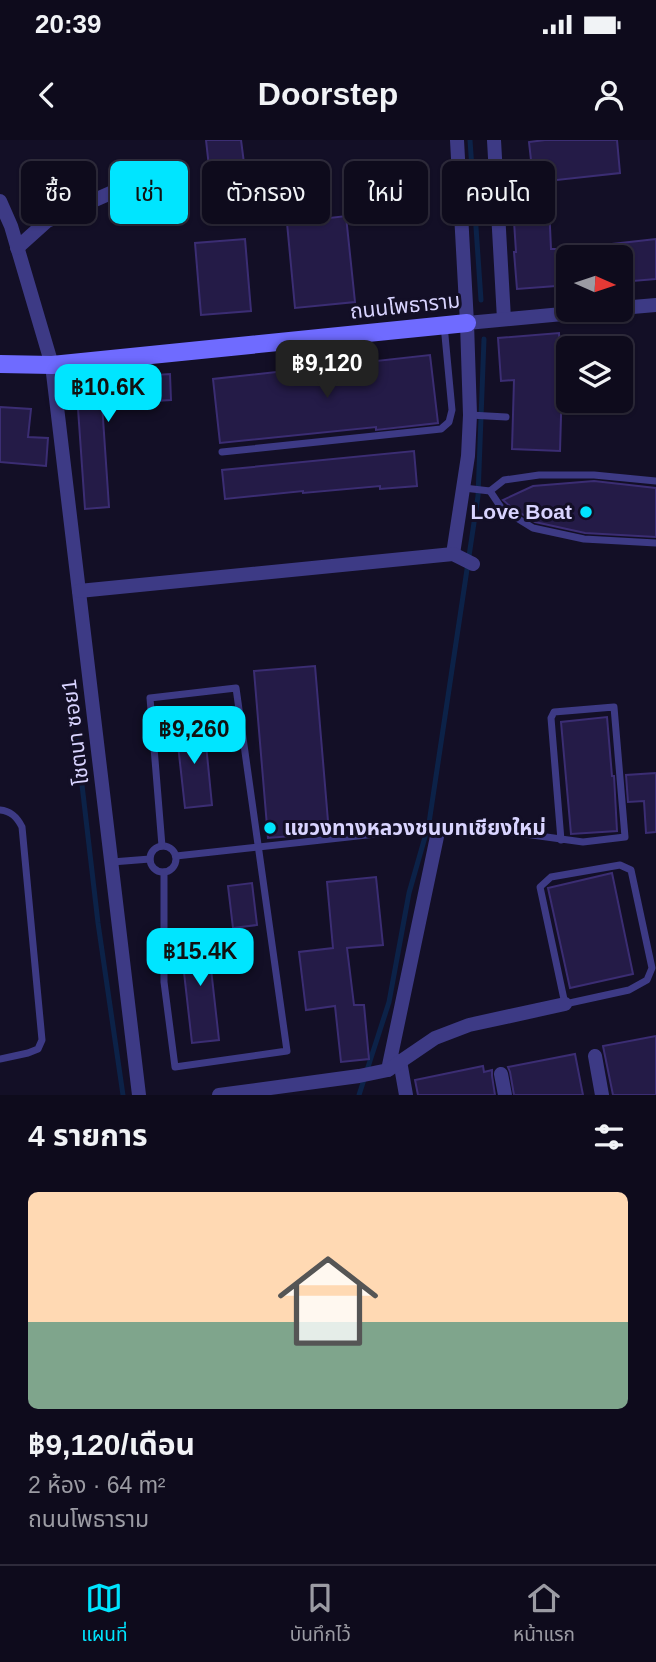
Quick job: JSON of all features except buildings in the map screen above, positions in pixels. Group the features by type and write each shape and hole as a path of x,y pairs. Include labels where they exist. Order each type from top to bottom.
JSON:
{"street":[{"path":"453,554 470,440 457,140"},
{"path":"494,140 504,319"},
{"path":"17,248 47,220 110,193"},
{"name":"โชตนา ซอย1","path":"0,201 52,365 139,1095"},
{"path":"634,307 656,305"},
{"name":"ถนนโพธาราม","path":"0,364 52,365 556,314"},
{"path":"79,591 453,554 473,564"},
{"path":"388,1070 439,827"},
{"path":"219,1095 388,1070 435,1038 469,1025 565,1004"},
{"path":"595,1056 603,1095"},
{"path":"400,1061 407,1095"},
{"path":"501,1074 505,1095"}],"lane":[{"path":"222,452 441,429 449,422 452,410 444,325"},
{"path":"470,415 506,417"},
{"path":"464,488 489,491 504,480 539,475 594,475 656,481"},
{"path":"489,491 502,509 533,528 584,539 656,543"},
{"path":"162,846 150,698 236,688 287,1051 176,1067 164,982 164,872"},
{"path":"176,856 439,827 474,827 561,840 583,842 625,837 614,707 554,712 551,718 561,840"},
{"path":"0,810 8,810 19,819 22,827 43,1040 38,1049 0,1059"},
{"path":"162,846 169,847 176,856 172,869 164,872 155,869 150,859 153,851 162,846"},
{"path":"112,862 150,859"},
{"path":"620,865 631,870 652,968 647,980 629,990 565,1004 540,887 551,877 620,865"}],"waterway":[{"path":"470,140 481,300"},
{"path":"359,1095 389,1002 409,893 429,823 478,496 484,339"},
{"path":"76,733 98,923 123,1095"}],"place":[{"name":"Love Boat","path":"586,512"},
{"name":"แขวงทางหลวงชนบทเชียงใหม่","path":"270,828"}]}
